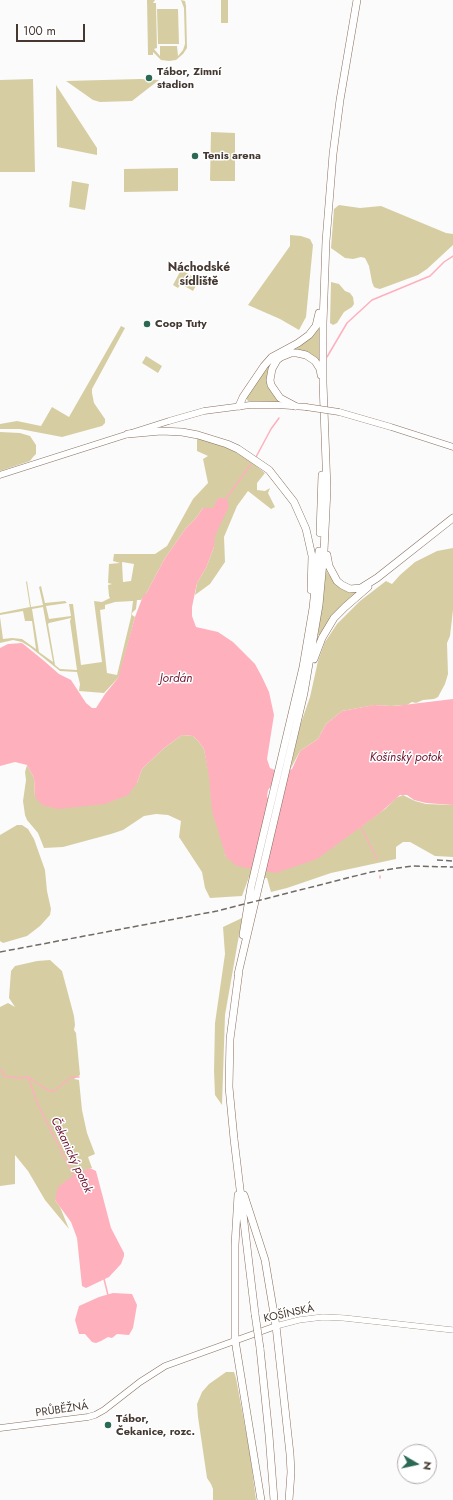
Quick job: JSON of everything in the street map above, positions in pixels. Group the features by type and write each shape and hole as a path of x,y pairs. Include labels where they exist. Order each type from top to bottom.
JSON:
{"main road":[{"path":"274,1500 270,1435 232,1118 229,1072 231,1025 243,936 300,693 320,592 327,489 323,383 324,271 333,154 357,0"},
{"path":"239,406 257,374 272,357 298,343 309,335 316,326 319,311 320,290 324,271"},
{"path":"294,406 280,398 273,390 271,385 270,374 277,360 291,353 306,355 314,361 320,369 323,383"},
{"path":"0,475 204,411 239,406 278,405 306,407 339,412 453,447"},
{"path":"300,693 317,580 324,426"},
{"path":"128,434 161,431 182,432 213,439 226,444 249,456 269,470 294,502 306,529 312,566 311,592 300,693"},
{"path":"326,515 328,536 327,561 331,571 337,581 346,587 356,589 366,586 377,578 453,518"},
{"path":"300,693 315,654 334,618 377,578"},
{"path":"239,1177 265,1260 276,1326 290,1454 289,1500"},
{"path":"239,1177 236,1231 236,1340 261,1500"},
{"name":"KOŠÍNSKÁ","path":"140,1382 165,1366 276,1326"},
{"name":"PRŮBĚŽNÁ","path":"0,1428 95,1415 104,1410 140,1382"}],"street":[{"name":"KOŠÍNSKÁ","path":"276,1326 299,1320 322,1317 356,1319 453,1330"}],"shaded area":[{"path":"147,0 155,0 153,3 156,3 157,48 154,49 160,56 160,46 177,46 178,56 183,50 185,44 184,8 181,0 185,1 187,48 176,60 161,60 153,52 153,55 148,55"},
{"path":"221,0 228,0 228,23 221,23"},
{"path":"157,9 178,9 179,44 158,44"},
{"path":"33,79 35,172 0,172 0,80"},
{"path":"140,79 159,80 132,101 100,102 93,100 66,81"},
{"path":"56,85 97,148 97,155 57,147"},
{"path":"211,132 235,133 235,181 210,180"},
{"path":"178,168 178,191 124,192 124,169"},
{"path":"72,181 89,184 85,210 69,207"},
{"path":"339,205 360,208 381,206 446,233 453,234 453,245 427,269 418,275 380,289 376,288 372,282 369,266 365,258 345,258 331,248 334,209"},
{"path":"290,235 310,239 313,245 306,317 299,330 280,319 248,305 290,246"},
{"path":"181,270 199,280 193,291 181,284 178,288 173,285"},
{"path":"331,282 339,284 345,291 350,293 353,297 354,304 344,312 337,323 333,325 330,323"},
{"path":"121,326 125,328 92,389 94,403 105,419 105,423 102,426 62,437 20,429 0,429 0,424 17,421 41,426 52,407 69,417"},
{"path":"319,327 319,362 290,350"},
{"path":"146,356 162,366 158,373 142,363"},
{"path":"273,360 270,390 279,402 248,401 246,398 262,372"},
{"path":"0,432 20,433 30,436 36,445 36,454 30,461 0,471"},
{"path":"197,438 219,444 245,457 265,473 257,483 257,490 265,491 270,488 268,493 275,507 271,509 248,491 237,506 224,537 225,562 210,584 195,595 197,583 206,568 214,547 213,508 203,508 186,528 165,558 147,592 141,600 137,600 136,609 132,613 135,617 120,673 118,678 104,693 79,691 80,684 77,672 60,671 22,642 13,640 0,643 0,617 3,639 22,639 36,649 32,621 25,621 23,611 0,615 0,613 30,607 27,581 31,607 43,605 39,587 41,586 45,603 65,601 67,603 46,606 49,619 71,616 69,604 73,604 81,665 102,662 94,601 102,602 110,598 108,585 112,584 108,583 109,564 120,563 113,561 114,554 155,554 167,546 193,499 208,483 203,459 208,456 197,451","holes":["122,562 134,564 131,581 123,582","133,601 131,617 117,675 107,673 100,610 105,609 105,605 115,602","43,607 53,662 39,652 32,609","71,618 70,621 77,670 60,669 55,665 49,623"]},
{"path":"453,548 453,610 450,636 447,643 448,674 445,684 438,697 416,703 412,702 407,705 375,705 342,711 326,724 318,739 300,751 290,770 300,726 310,697 318,661 325,642 337,624 360,601 386,581 392,584 415,562 437,551"},
{"path":"326,570 332,579 348,591 356,593 320,636 318,635"},
{"path":"182,735 193,736 204,749 226,857 349,835 385,809 396,798 403,795 415,801 426,804 453,805 453,857 435,856 410,842 403,842 396,847 396,859 331,873 271,892 267,878 249,877 242,896 210,898 205,888 202,872 179,837 181,821 168,815 156,814 144,816 123,830 111,834 63,847 44,848 38,833 27,820 25,815 23,801 26,780 25,772 27,765 34,778 35,797 137,783 142,769 164,748"},
{"path":"17,825 22,825 28,829 34,839 45,870 47,891 51,909 50,915 40,926 27,936 3,943 0,941 0,835"},
{"path":"242,918 225,1015 222,1105 215,1095 214,1071 215,1023 225,954 223,927"},
{"path":"50,960 62,971 74,1016 74,1030 76,1033 80,1075 74,1079 79,1080 82,1110 87,1133 95,1154 88,1157 92,1168 90,1168 55,1200 60,1207 69,1229 45,1200 28,1171 15,1155 15,1184 0,1186 0,1007 8,1003 15,1007 9,998 11,971 15,966 37,961"},
{"path":"226,1372 234,1372 236,1378 250,1454 256,1500 213,1500 213,1489 207,1478 197,1404 202,1392 209,1384"}],"water":[{"name":"Jordán","path":"218,498 226,498 229,506 215,536 214,547 206,568 197,583 192,607 192,616 196,627 218,632 233,642 255,664 262,677 269,692 274,715 267,759 270,768 281,773 292,769 300,751 318,739 326,724 342,711 374,705 395,706 453,699 453,805 426,803 414,800 407,795 400,795 380,813 317,859 276,873 237,866 226,857 212,811 209,777 204,749 193,736 182,735 164,748 142,769 137,783 128,795 105,804 58,809 42,805 35,797 34,778 27,765 15,762 0,766 0,648 8,644 22,643 59,674 71,680 86,703 92,708 96,708 118,678 135,617 143,596 147,592 165,558 186,528 203,508 213,508","holes":["272,785 283,791 282,800 276,803 267,797 268,790"]},
{"path":"90,1168 96,1171 111,1228 124,1253 124,1256 121,1264 109,1277 86,1288 82,1286 77,1238 71,1222 55,1200 58,1187 74,1175"},
{"path":"113,1293 132,1294 137,1305 133,1328 129,1335 117,1334 112,1338 108,1337 96,1343 92,1342 85,1334 79,1334 75,1320 79,1306 99,1297"}],"waterway":[{"path":"327,357 347,323 372,300 430,276 444,262 453,256"},
{"path":"256,457 271,429 279,418"},
{"path":"225,500 251,464"},
{"path":"360,825 377,859"},
{"name":"Čekanický potok","path":"0,1070 2,1070 4,1076 18,1078 28,1077 38,1105 74,1176"},
{"path":"28,1077 50,1091 54,1091 71,1077 79,1077"},
{"name":"Čekanický potok","path":"104,1279 108,1295"}],"railway":[{"path":"437,860 453,861"},
{"path":"0,952 217,911 371,872 412,866 453,867"}],"place":[{"name":"Tábor, Zimní stadion","path":"149,78"},
{"name":"Tenis arena","path":"195,156"},
{"name":"Coop Tuty","path":"147,324"},
{"name":"Tábor, Čekanice, rozc.","path":"108,1425"}],"district":[{"name":"Náchodské sídliště","path":"199,275"}],"water label":[{"name":"Košínský potok","path":"406,758"}]}
